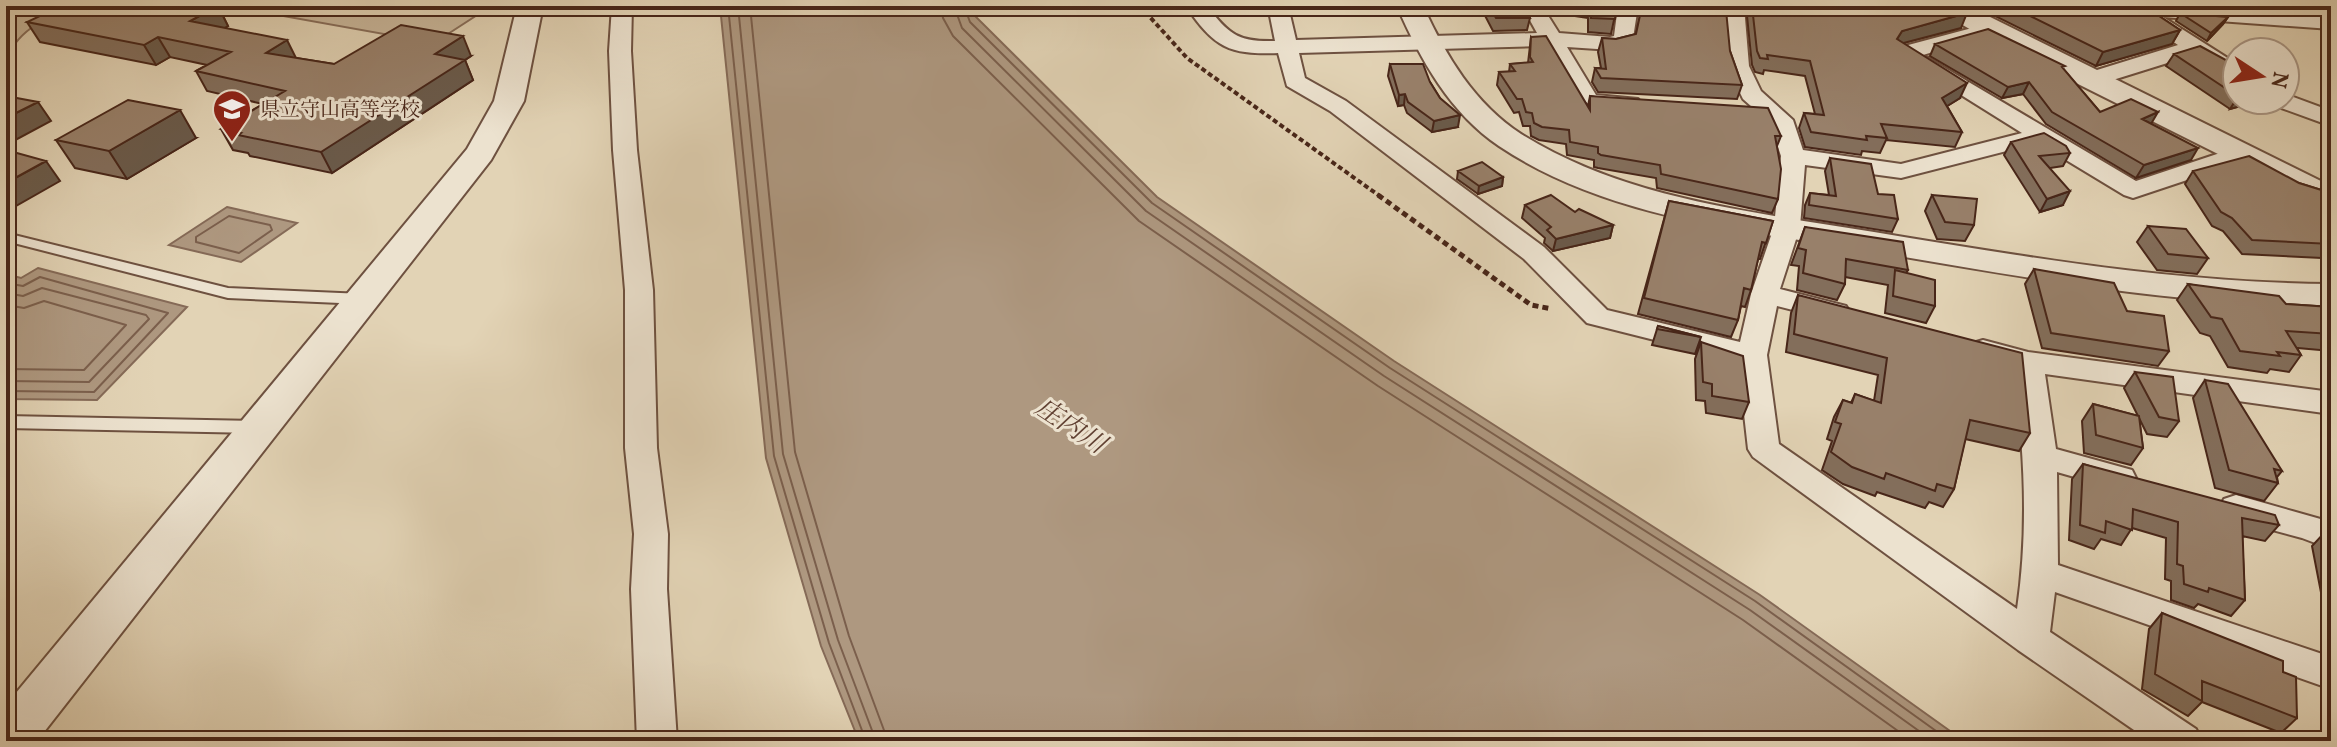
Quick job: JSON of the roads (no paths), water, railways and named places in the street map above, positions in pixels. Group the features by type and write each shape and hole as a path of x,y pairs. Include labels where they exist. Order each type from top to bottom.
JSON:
{"street":[{"path":"7,741 480,153 509,101 530,6"},
{"path":"622,6 620,51 625,150 639,290 641,448 651,534 649,589 657,741"},
{"path":"1196,6 1214,30 1244,48 1553,39 1612,44 1624,40 1628,6"},
{"path":"1278,6 1295,81 1338,106 1534,253 1597,317 1752,355"},
{"path":"1410,6 1425,42 1453,87 1476,114 1512,141 1561,167 1668,204 2083,278 2210,292 2331,295"},
{"path":"1532,6 1588,101 1655,106"},
{"path":"1949,6 1989,29 2331,198"},
{"path":"2137,9 2331,23"},
{"path":"2137,9 2221,64"},
{"path":"1729,12 1738,66 1751,94 1781,120 1793,156 1787,227 1765,294 1752,355 1764,449 2031,639 2182,741"},
{"path":"1989,29 1905,53 2133,190 2241,154"},
{"path":"2092,79 2195,47"},
{"path":"2301,108 2331,119"},
{"path":"1740,110 1768,111"},
{"path":"1793,156 1901,171 2043,135"},
{"path":"1765,294 1867,320"},
{"path":"1955,343 2028,362 2331,403"},
{"path":"2028,362 2041,456 2040,573 2031,639"},
{"path":"2041,456 2152,486"},
{"path":"2209,501 2310,527 2331,536"},
{"path":"2040,573 2331,673"}],"lane":[{"path":"6,237 228,293 363,299"},
{"path":"6,422 260,428"}],"water":[{"name":"庄内川","path":"720,6 970,6 975,16 1157,197 1394,361 1760,595 1964,741 859,741 821,646 766,458"},
{"path":"227,207 297,223 241,262 169,245"},
{"path":"38,268 187,307 97,400 6,399 6,274 21,278"}],"place":[{"name":"県立守山高等学校","path":"232,143"}]}
